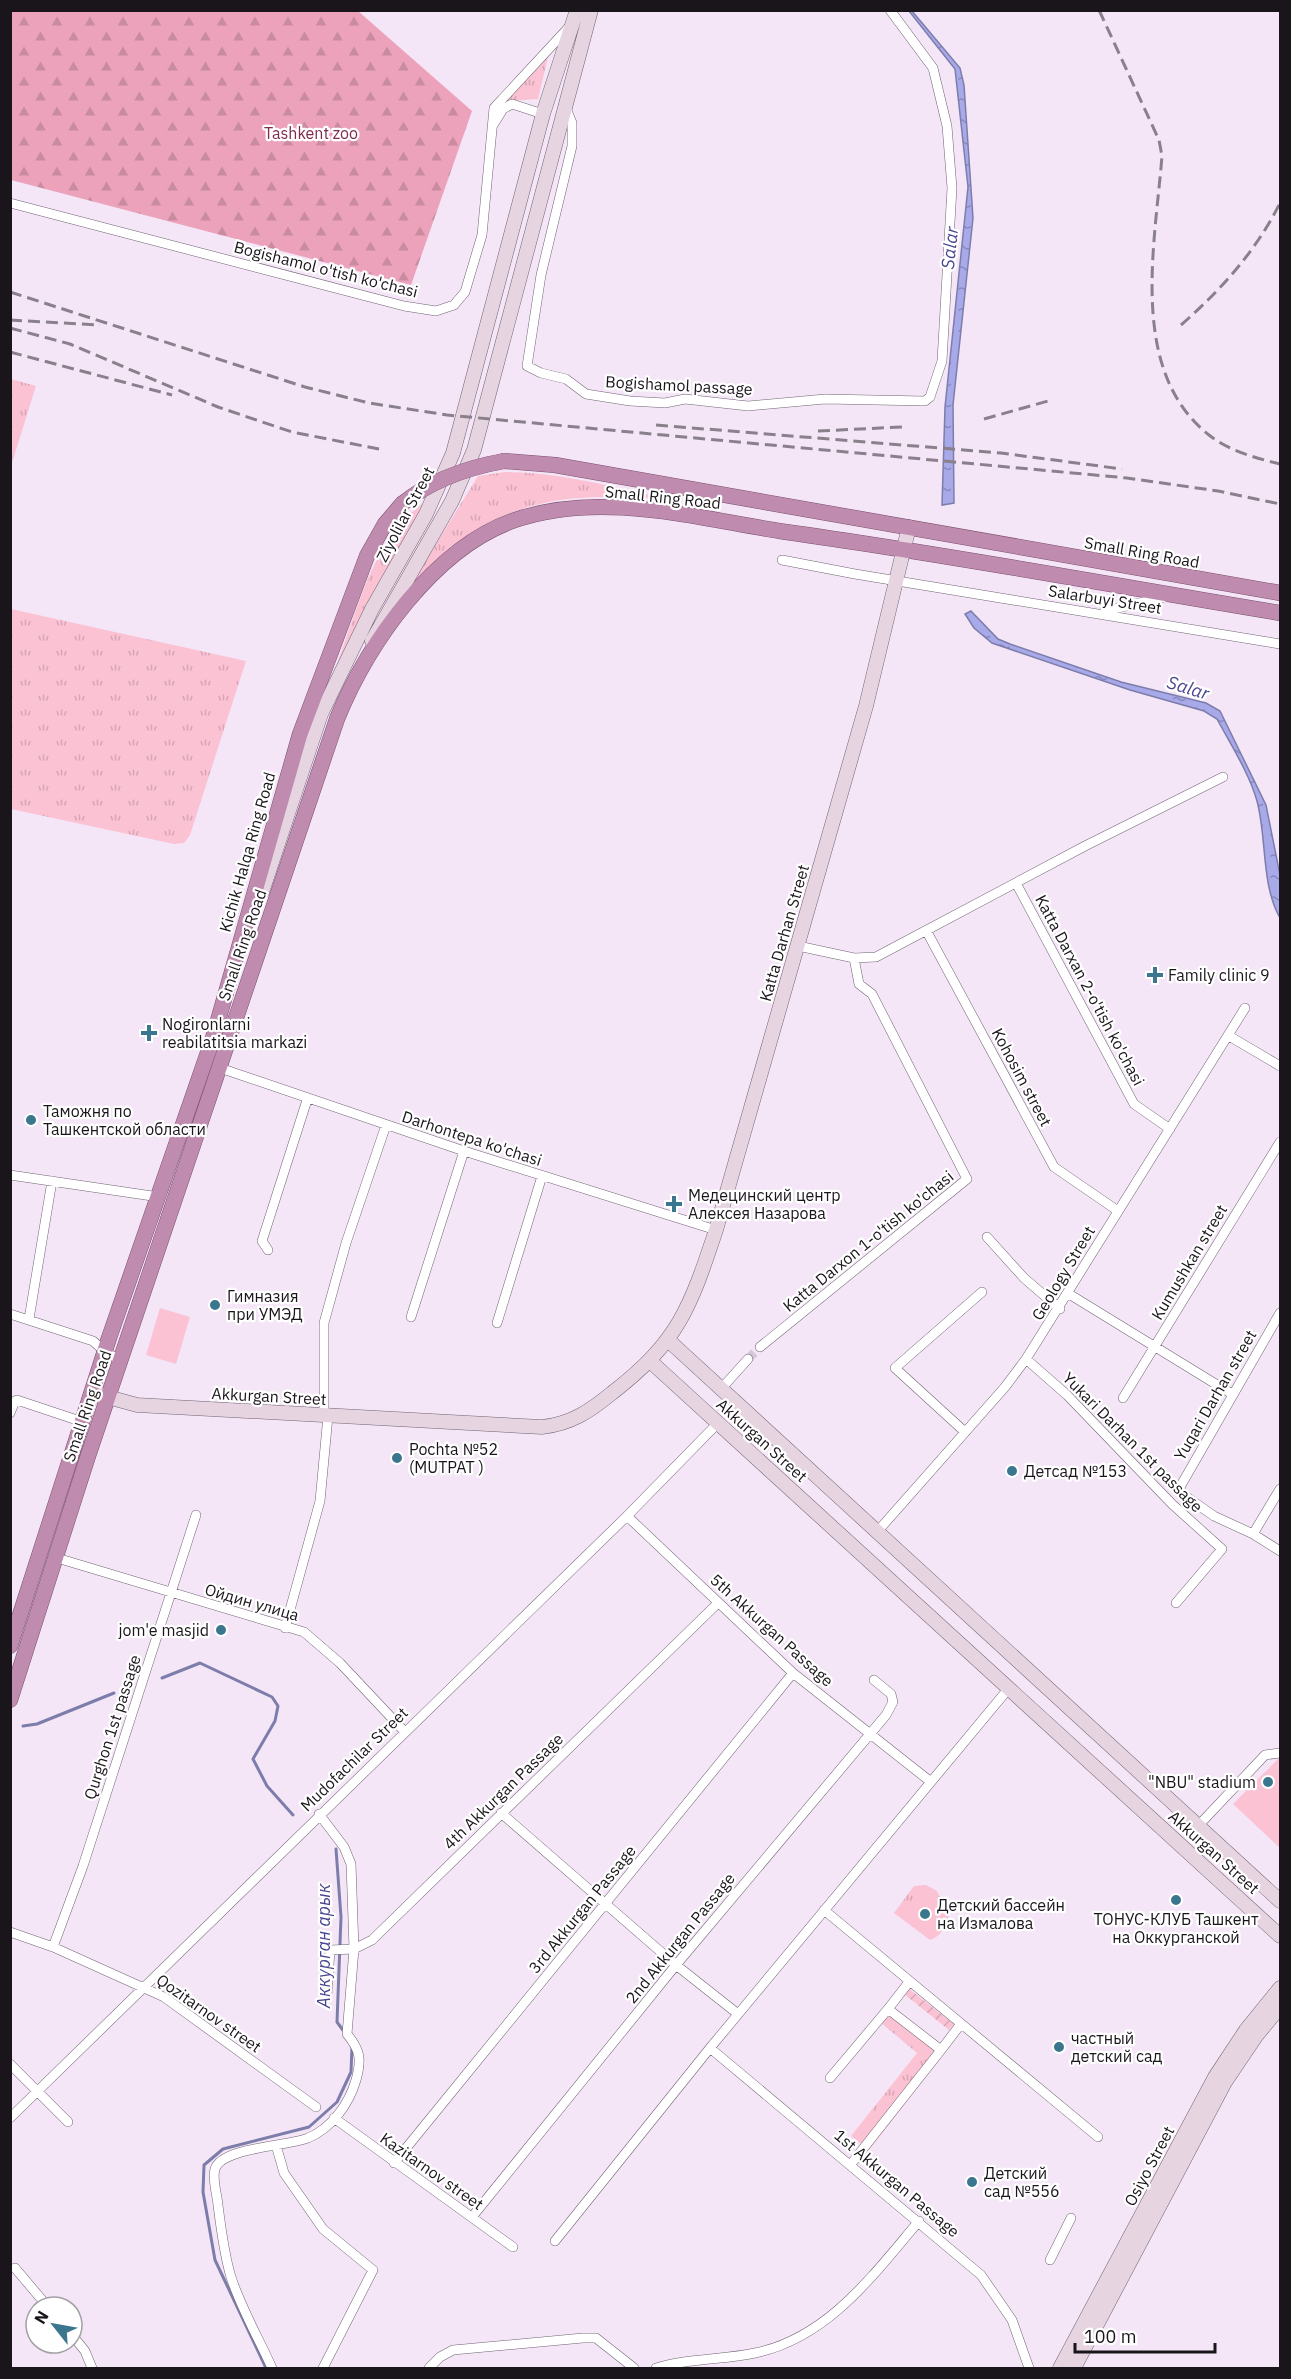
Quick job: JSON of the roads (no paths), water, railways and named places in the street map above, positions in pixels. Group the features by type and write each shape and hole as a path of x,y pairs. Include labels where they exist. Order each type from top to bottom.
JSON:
{"highway":[{"name":"Small Ring Road","path":"10,1646 105,1352 220,1017 288,771 367,556 385,524 402,504 429,485 453,474 504,461 555,465 909,527 1098,563 1281,593"},
{"name":"Small Ring Road","path":"10,1700 343,705 388,629 430,577 483,535 529,516 570,508 640,510 904,548 1171,596 1281,613"},
{"path":"204,1063 220,1068"}],"main road":[{"name":"Ziyolilar Street","path":"343,705 383,619 447,510 468,466 591,10"},
{"name":"Ziyolilar Street","path":"220,1017 321,714 354,643 426,514 447,468 543,114 574,17"},
{"path":"509,243 527,247"},
{"name":"Katta Darhan Street","path":"650,1361 668,1340 696,1291 717,1230 866,706 909,527"},
{"name":"Akkurgan Street","path":"668,1340 1281,1901"},
{"name":"Akkurgan Street","path":"92,1393 137,1405 531,1427 558,1425 583,1414 650,1361 1281,1936"},
{"path":"926,1612 944,1592"},
{"path":"1009,1688 1026,1668"},
{"name":"Osiyo Street","path":"1060,2368 1215,2077 1246,2030 1281,1988"},
{"name":"Osiyo Street","path":"1074,2368 1225,2082 1239,2059 1281,2007"}],"street":[{"name":"Bogishamol passage","path":"564,104 572,123 572,146 541,275 527,366 566,379 586,394 630,401 665,403 685,399 748,406 825,399 925,400 930,397 942,360 952,188 947,126 933,68 890,10"},
{"name":"Bogishamol o'tish ko'chasi","path":"10,203 404,306 436,311 454,305 465,292 472,272 482,235 494,108 574,17"},
{"path":"492,127 503,109 512,104 543,114"},
{"name":"Salarbuyi Street","path":"782,560 1281,644"},
{"path":"1100,612 1171,596"},
{"name":"Katta Darxan 2-o'tish ko'chasi","path":"798,946 854,958 876,957 1223,777"},
{"name":"Katta Darxan 2-o'tish ko'chasi","path":"1016,883 1134,1104 1170,1129"},
{"name":"Kohosim street","path":"927,932 1054,1167 1118,1211"},
{"name":"Katta Darxon 1-o'tish ko'chasi","path":"760,1347 967,1179 872,994 859,984 854,958"},
{"name":"Geology Street","path":"877,1532 1005,1387 1026,1359 1060,1309 1118,1211 1245,1008"},
{"path":"1229,1036 1281,1066"},
{"name":"Darhontepa ko'chasi","path":"220,1068 307,1100 717,1230"},
{"path":"268,1250 262,1241 307,1100"},
{"path":"285,1628 320,1501 326,1415 324,1323 346,1243 386,1125"},
{"name":"Kumushkan street","path":"1123,1398 1281,1142"},
{"path":"411,1317 464,1151"},
{"path":"10,1175 159,1197"},
{"path":"497,1323 542,1176"},
{"path":"29,1319 52,1181"},
{"path":"987,1237 1024,1278 1060,1309"},
{"path":"965,1432 895,1368 982,1292"},
{"path":"1069,1294 1232,1394"},
{"name":"Yuqari Darhan street","path":"1253,1534 1214,1516 1181,1493 1181,1482 1281,1313"},
{"path":"10,1314 93,1341 105,1352 122,1361"},
{"path":"721,1389 748,1359"},
{"name":"Yukari Darhan 1st passage","path":"1026,1359 1067,1395 1172,1504 1219,1545 1222,1550 1176,1603"},
{"path":"10,1413 15,1401 18,1400 83,1422"},
{"name":"Mudofachilar Street","path":"10,2118 404,1731 627,1516 718,1422"},
{"path":"1281,1489 1253,1534 1281,1551"},
{"name":"Qurghon 1st passage","path":"53,1947 83,1866 142,1683 168,1593 196,1515"},
{"name":"5th Akkurgan Passage","path":"627,1516 793,1673 931,1782"},
{"name":"Ойдин улица","path":"57,1558 304,1632 340,1663 404,1731"},
{"name":"4th Akkurgan Passage","path":"344,1949 372,1940 718,1603"},
{"name":"3rd Akkurgan Passage","path":"394,2163 793,1673"},
{"name":"2nd Akkurgan Passage","path":"472,2217 676,1965 870,1734 893,1702 891,1694 874,1680"},
{"path":"555,2241 710,2048 1009,1688"},
{"path":"1198,1826 1265,1755 1281,1753"},
{"path":"501,1813 676,1965 738,2014"},
{"path":"272,2368 231,2277 221,2231 214,2171 217,2164 224,2160 262,2145 276,2145 307,2139 327,2127 348,2101 359,2069 358,2048 347,2034 344,1949 351,1864 344,1847 319,1814"},
{"path":"824,1911 1098,2137"},
{"name":"Qozitarnov street","path":"10,1932 53,1947 164,1997 316,2107"},
{"path":"327,1995 330,1952 344,1949"},
{"path":"830,2078 909,1982"},
{"path":"888,2009 941,2050"},
{"path":"851,2164 960,2025"},
{"name":"1st Akkurgan Passage","path":"710,2048 981,2275 1012,2320 1029,2368"},
{"path":"10,2064 68,2122"},
{"name":"Kazitarnov street","path":"334,2118 513,2247"},
{"path":"276,2145 284,2173 323,2229 373,2270 323,2368"},
{"path":"1050,2260 1071,2218"},
{"path":"656,2368 757,2353 815,2330 837,2308 853,2299 919,2222"},
{"path":"15,2268 38,2295"},
{"path":"429,2368 440,2357 453,2350 596,2338 634,2368"},
{"path":"84,2350 92,2368"}],"water":[{"name":"Salar","path":"909,11 912,11 960,68 964,85 973,218 953,405 954,503 942,505 945,407 968,187 955,69"},
{"name":"Salar","path":"971,611 998,639 1010,644 1121,682 1206,703 1220,711 1266,805 1280,875 1280,918 1270,891 1260,815 1254,791 1217,719 1204,711 1130,690 992,643 974,628 965,614"}],"waterway":[{"name":"Аккурган арык","path":"162,1678 200,1663 272,1697 278,1706 275,1721 253,1759 267,1786 293,1815"},
{"name":"Аккурган арык","path":"23,1726 37,1724 114,1693"},
{"name":"Аккурган арык","path":"336,1849 341,1917 337,2022 345,2033"},
{"name":"Аккурган арык","path":"266,2368 215,2260 203,2192 204,2165 223,2149 309,2127 337,2102 351,2072 352,2047"}],"tunnel":[{"path":"748,1359 760,1347"}],"railway":[{"path":"1099,10 1159,140 1162,156 1152,267 1152,305 1157,342 1166,377 1183,408 1209,435 1234,450 1280,464"},
{"path":"1181,325 1210,298 1249,253 1280,203"},
{"path":"10,292 305,387 369,403 447,415 1127,478 1218,491 1280,504"},
{"path":"10,320 100,325"},
{"path":"10,328 70,344 218,407 292,432 379,449"},
{"path":"10,352 172,395"},
{"path":"984,419 1048,401"},
{"path":"656,425 1001,453 1122,469"},
{"path":"818,431 902,427"}],"place":[{"name":"Family clinic 9","path":"1155,975"},
{"name":"Nogironlarni reabilatitsia markazi","path":"149,1033"},
{"name":"Таможня по Ташкентской области","path":"31,1120"},
{"name":"Медецинский центр Алексея Назарова","path":"674,1204"},
{"name":"Гимназия при УМЭД","path":"215,1305"},
{"name":"Pochta №52 (MUTPAT )","path":"397,1458"},
{"name":"Детсад №153","path":"1012,1471"},
{"name":"jom'e masjid","path":"221,1630"},
{"name":"\"NBU\" stadium","path":"1268,1782"},
{"name":"ТОНУС-КЛУБ Ташкент на Оккурганской","path":"1176,1900"},
{"name":"Детский бассейн на Измалова","path":"925,1914"},
{"name":"частный детский сад","path":"1059,2047"},
{"name":"Детский сад №556","path":"972,2182"}],"park label":[{"name":"Tashkent zoo","path":"311,133"}]}
